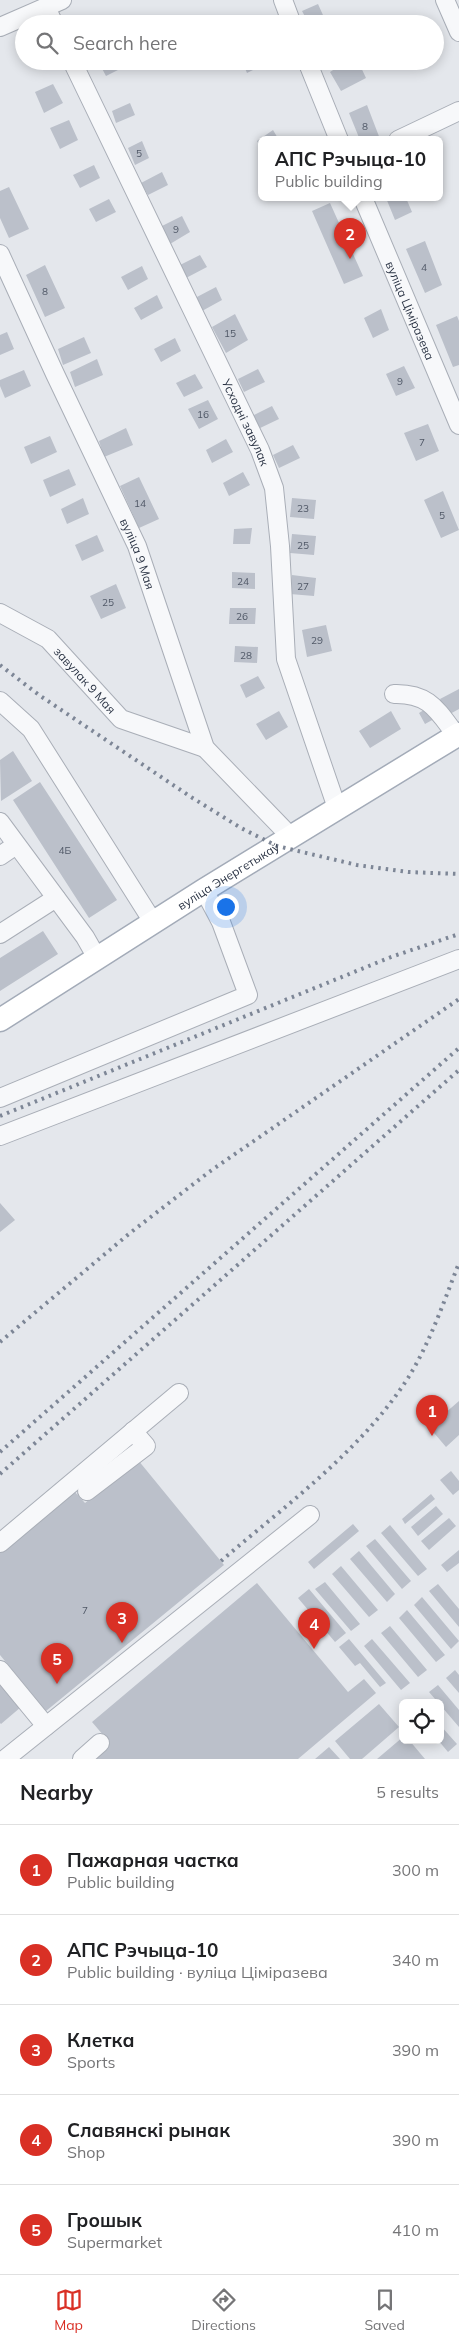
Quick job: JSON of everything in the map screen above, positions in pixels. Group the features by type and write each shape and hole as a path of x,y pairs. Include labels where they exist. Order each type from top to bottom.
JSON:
{"main road":[{"name":"вуліца Энергетыкаў","path":"0,1020 204,890 458,734"}],"street":[{"path":"283,0 289,15"},
{"path":"445,0 459,32"},
{"path":"27,15 54,3"},
{"path":"0,27 15,20"},
{"name":"Усходні завулак","path":"76,70 260,450 274,488 286,659 337,808"},
{"path":"311,70 337,136"},
{"path":"406,136 459,111"},
{"name":"вуліца Ціміразева","path":"364,201 459,425"},
{"name":"вуліца 9 Мая","path":"0,254 137,546 205,748 291,837"},
{"name":"завулак 9 Мая","path":"0,613 48,638 121,719 205,748"},
{"path":"394,694 411,694 430,703 458,734"},
{"path":"0,701 31,729 153,922"},
{"path":"0,822 97,958"},
{"path":"0,856 16,845"},
{"path":"0,1098 248,995 221,922 204,890"},
{"path":"0,934 56,898"},
{"path":"0,1136 459,959"},
{"path":"0,1543 179,1393"},
{"path":"87,1491 146,1446 133,1431"},
{"path":"5,1759 310,1515"},
{"path":"0,1670 46,1726"},
{"path":"82,1759 100,1743"}],"building":[{"path":"318,4 323,15 304,15 302,11"},
{"path":"103,70 118,70 106,76"},
{"path":"333,70 362,70 366,78 341,91 330,72"},
{"path":"53,84 63,103 44,113 35,92"},
{"path":"130,103 135,115 116,123 112,111"},
{"path":"367,105 379,136 358,136 349,113"},
{"path":"69,120 78,140 60,149 50,128"},
{"path":"273,130 277,136 264,136"},
{"path":"142,141 149,158 135,165 128,148"},
{"path":"94,165 100,178 80,188 73,175"},
{"path":"162,172 168,185 148,195 141,183"},
{"path":"9,187 29,229 9,238 0,218 0,191"},
{"path":"109,199 116,212 96,222 89,209"},
{"path":"387,201 407,201 412,212 395,220"},
{"path":"330,203 363,276 344,284 312,211"},
{"path":"182,216 190,232 170,244 162,226"},
{"path":"425,241 442,285 425,293 406,249"},
{"path":"200,255 207,267 186,278 180,265"},
{"path":"45,265 65,308 45,317 26,275"},
{"path":"142,266 148,279 128,290 121,277"},
{"path":"216,287 222,300 202,311 195,298"},
{"path":"157,295 163,308 141,320 134,308"},
{"path":"381,309 389,330 373,338 364,318"},
{"path":"235,314 248,340 226,353 212,327"},
{"path":"457,316 459,321 459,365 453,367 436,325"},
{"path":"7,332 14,349 0,355 0,335"},
{"path":"84,337 91,353 63,365 58,349"},
{"path":"175,338 181,351 161,362 154,349"},
{"path":"97,359 103,375 75,387 70,372"},
{"path":"404,366 415,388 396,396 386,374"},
{"path":"258,369 265,382 244,392 238,379"},
{"path":"24,370 31,386 5,398 0,386 0,380"},
{"path":"195,374 203,388 184,397 176,383"},
{"path":"208,400 218,419 199,429 188,409"},
{"path":"272,406 279,419 258,429 252,416"},
{"path":"428,424 439,451 416,461 404,433"},
{"path":"126,428 133,445 104,457 99,441"},
{"path":"50,436 57,452 31,464 24,447"},
{"path":"226,439 233,452 212,463 206,450"},
{"path":"293,445 300,458 279,468 273,455"},
{"path":"69,469 76,485 50,497 43,480"},
{"path":"243,472 250,485 229,496 223,483"},
{"path":"139,477 159,519 139,528 120,486"},
{"path":"443,491 459,530 441,538 424,500"},
{"path":"83,498 89,514 67,524 61,509"},
{"path":"292,498 316,500 314,519 290,517"},
{"path":"252,528 250,544 233,544 234,529"},
{"path":"292,534 316,536 314,555 290,553"},
{"path":"97,535 104,551 82,561 75,545"},
{"path":"232,572 255,573 255,589 232,588"},
{"path":"292,575 316,578 314,596 290,594"},
{"path":"116,584 126,608 101,619 90,596"},
{"path":"230,608 256,608 255,624 229,624"},
{"path":"326,625 332,651 307,657 302,630"},
{"path":"235,646 258,647 257,663 234,662"},
{"path":"258,676 265,688 246,698 240,685"},
{"path":"459,689 459,709 448,715 440,699"},
{"path":"427,708 434,719 425,724 419,713"},
{"path":"279,711 288,727 266,740 256,724"},
{"path":"391,711 401,729 370,748 359,731"},
{"path":"13,751 32,781 1,801 0,760"},
{"path":"40,782 117,900 89,918 13,800"},
{"path":"43,931 58,954 0,991 0,958"},
{"path":"0,1203 15,1220 0,1232"},
{"path":"459,1401 459,1435 446,1447 429,1427"},
{"path":"138,1460 224,1565 46,1711 0,1655 0,1551 74,1491 85,1503"},
{"path":"451,1471 459,1481 459,1490 453,1495 440,1480"},
{"path":"431,1494 435,1499 405,1524 402,1519"},
{"path":"436,1506 443,1514 418,1536 411,1527"},
{"path":"449,1518 456,1526 429,1550 421,1541"},
{"path":"353,1524 359,1531 314,1569 308,1562"},
{"path":"390,1525 427,1569 418,1576 381,1533"},
{"path":"375,1539 411,1581 402,1589 366,1546"},
{"path":"459,1550 459,1563 447,1572 441,1565"},
{"path":"359,1551 395,1594 387,1602 350,1559"},
{"path":"341,1566 378,1610 369,1617 332,1574"},
{"path":"325,1582 360,1624 351,1631 315,1589"},
{"path":"257,1583 348,1692 364,1679 376,1693 298,1759 92,1759 110,1743 92,1722"},
{"path":"438,1584 459,1609 459,1627 429,1591"},
{"path":"309,1589 346,1633 335,1642 298,1598"},
{"path":"422,1597 459,1641 451,1649 414,1605"},
{"path":"407,1610 445,1655 436,1662 399,1618"},
{"path":"390,1626 427,1670 418,1677 381,1633"},
{"path":"349,1639 386,1683 380,1687 360,1663 355,1666 339,1647"},
{"path":"372,1639 410,1683 401,1690 364,1646"},
{"path":"455,1670 459,1675 459,1693 446,1678"},
{"path":"0,1683 21,1707 1,1724 0,1723"},
{"path":"438,1685 459,1710 459,1727 444,1710 444,1699 435,1699 429,1692"},
{"path":"379,1704 399,1727 362,1759 350,1759 335,1741"},
{"path":"444,1729 457,1744 448,1752 441,1744 444,1744"},
{"path":"399,1740 399,1744 412,1744 425,1759 377,1759"},
{"path":"329,1747 340,1759 315,1759"}],"railway":[{"path":"0,665 39,695 191,797 241,828 277,846 357,865 408,872 459,874"},
{"path":"0,1116 391,957 459,934"},
{"path":"0,1342 130,1233 209,1172 459,999"},
{"path":"0,1452 459,1048"},
{"path":"0,1474 459,1070"},
{"path":"221,1561 321,1476 368,1430 389,1405 408,1378 423,1351 459,1263"}],"place":[{"name":"АПС Рэчыца-10","path":"350,259"},
{"name":"Пажарная частка","path":"432,1436"},
{"name":"Клетка","path":"122,1643"},
{"name":"Славянскі рынак","path":"314,1649"},
{"name":"Грошык","path":"57,1684"}]}
